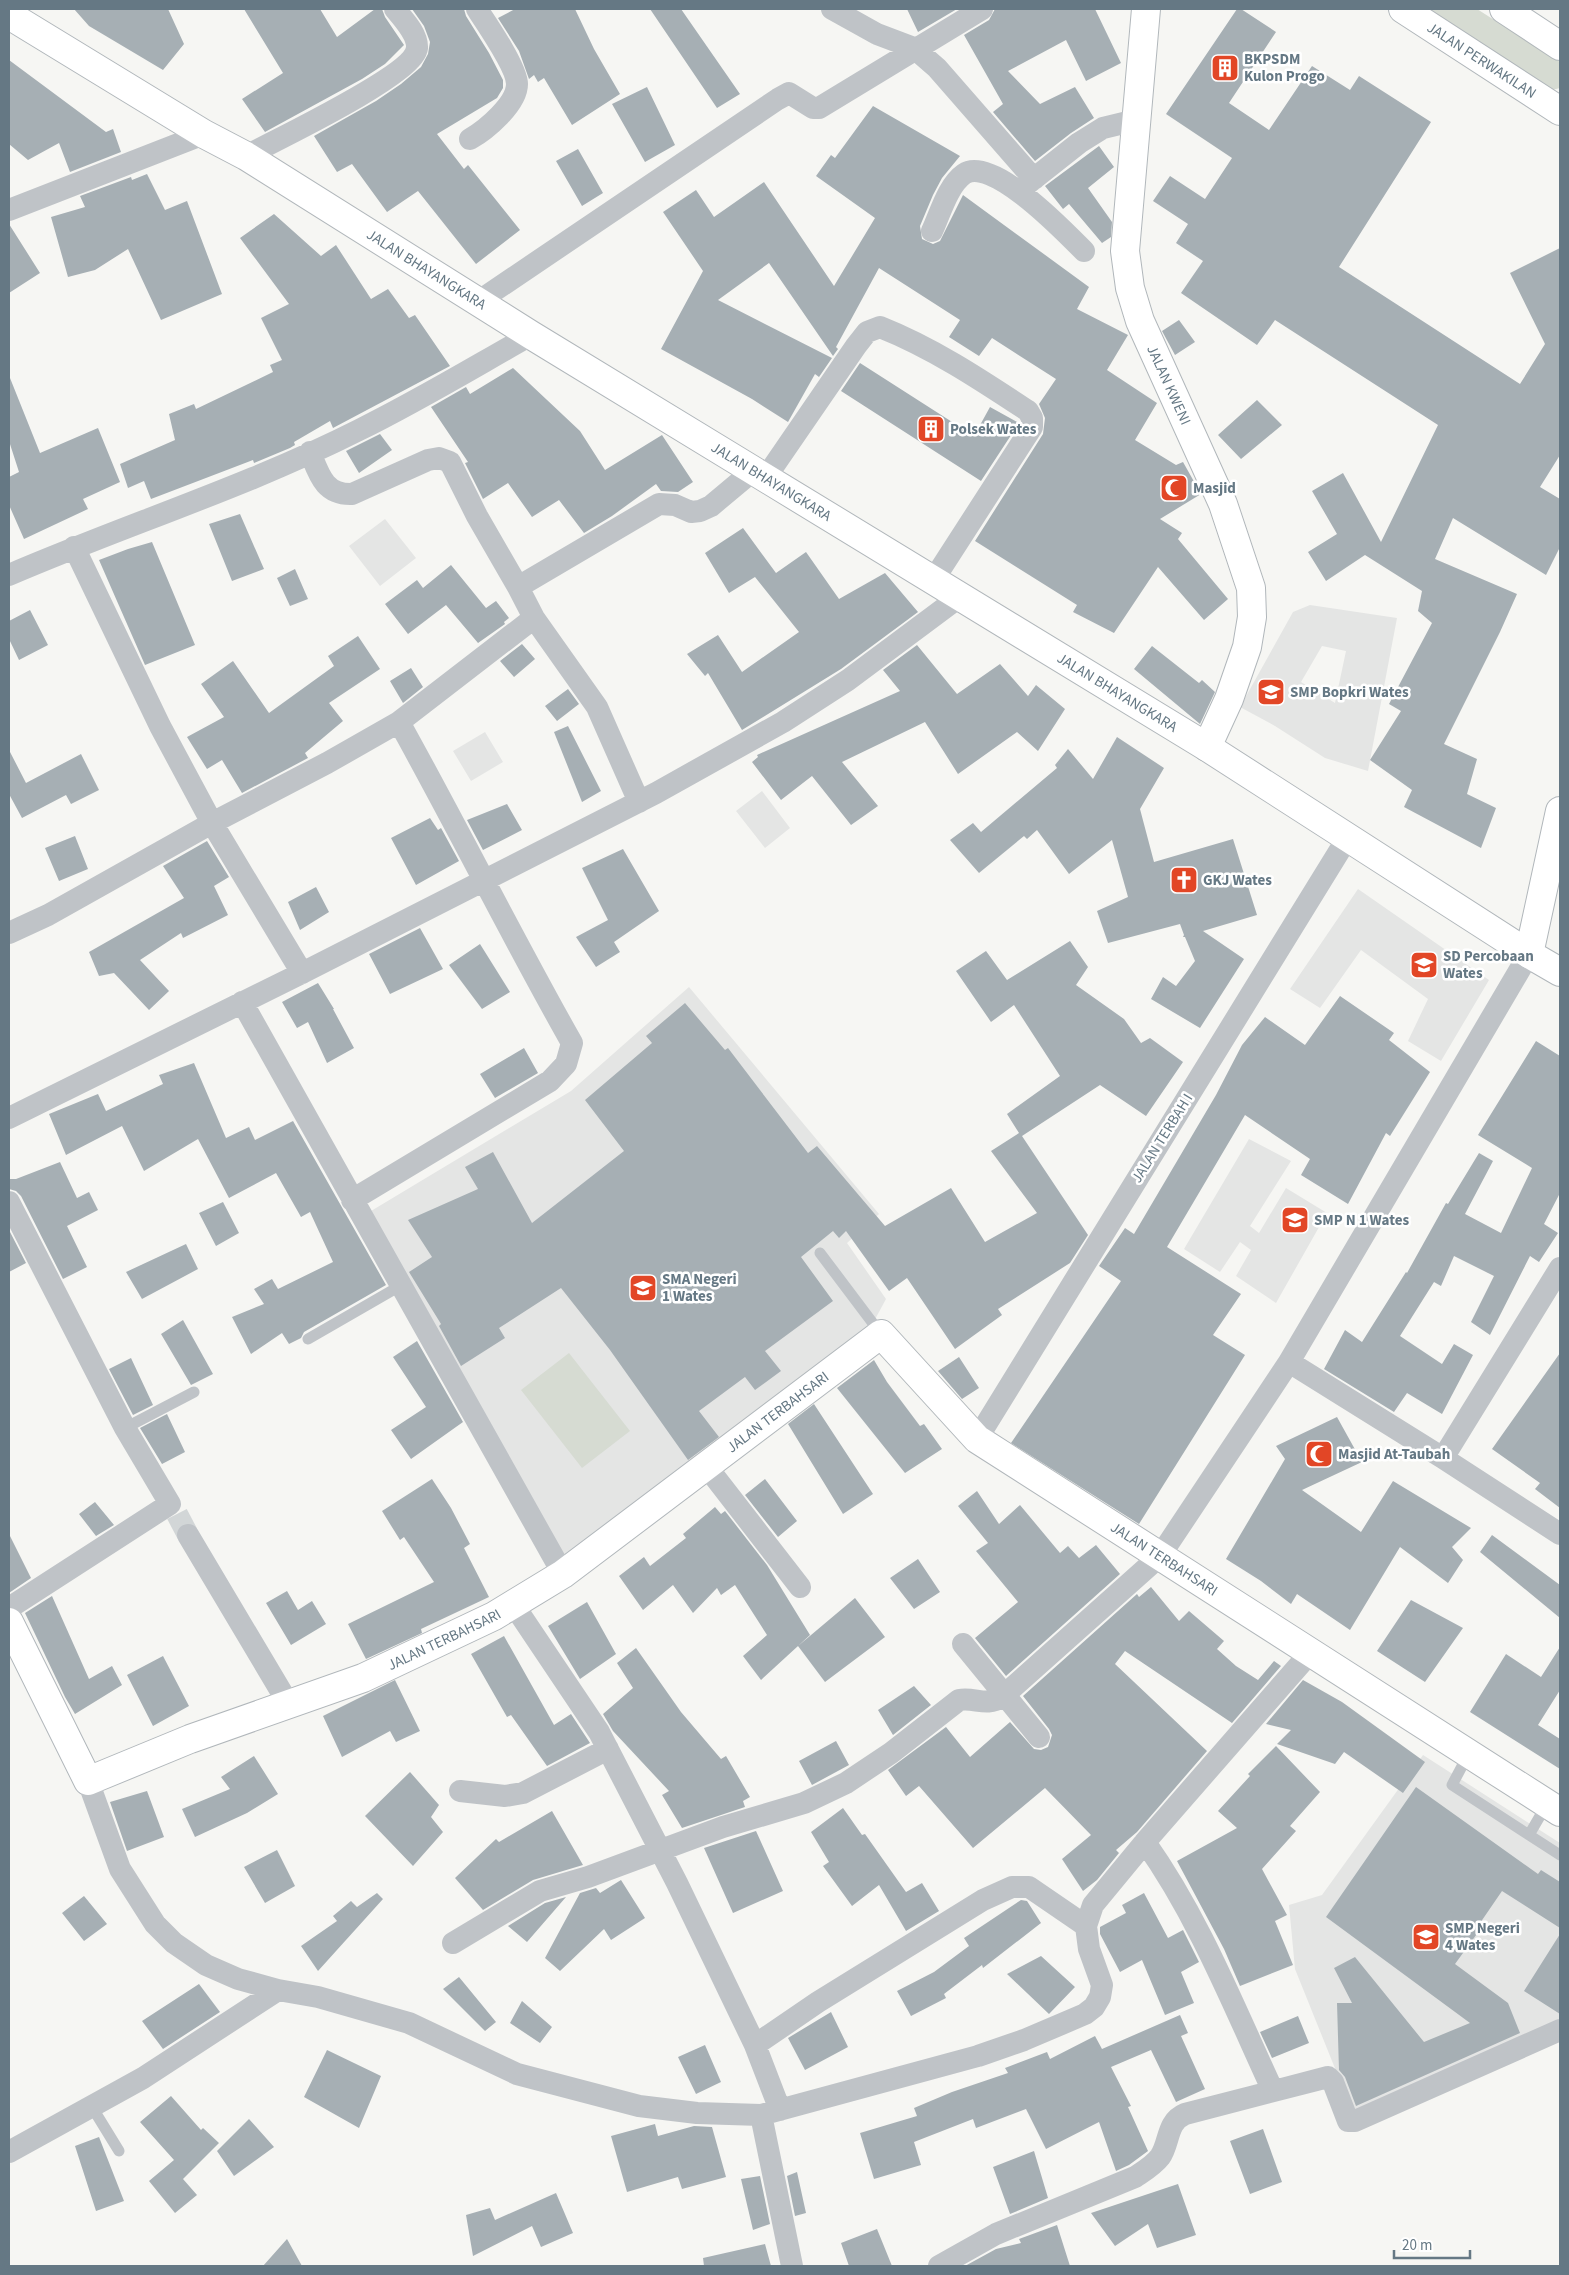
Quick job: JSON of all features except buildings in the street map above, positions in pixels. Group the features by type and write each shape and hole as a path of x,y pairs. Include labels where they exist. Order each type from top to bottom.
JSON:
{"street":[{"path":"246,156 373,89 410,62 417,50 416,39 395,9"},
{"path":"470,139 483,131 503,112 513,96 517,84 513,70 477,9"},
{"path":"832,9 877,34 914,48 937,68 1045,212 1084,252"},
{"path":"479,301 778,99 789,93 814,108 819,108 914,48 982,9"},
{"name":"JALAN KWENI","path":"1146,9 1125,251 1130,288 1140,321 1223,504 1251,588 1252,617 1247,647 1229,698 1207,746"},
{"name":"JALAN PERWAKILAN","path":"1404,9 1560,111"},
{"path":"1504,9 1560,46"},
{"name":"JALAN BHAYANGKARA","path":"9,15 204,134 246,156 531,335 962,595 1207,746 1560,972"},
{"path":"1026,186 1079,143 1103,128 1136,120"},
{"path":"9,210 204,134"},
{"path":"932,231 954,185 962,175 971,170 978,170 993,177 1026,186"},
{"path":"518,586 659,504 675,505 691,512 700,511 711,506 760,473 867,332 880,328 906,338 979,379 1028,411 1032,418 1032,427 934,579"},
{"path":"9,575 74,547 214,494 359,430 531,335"},
{"path":"310,452 323,482 340,495 352,494 428,460 439,458 450,462 477,516 518,586 534,618 597,707 639,802"},
{"path":"74,547 160,726 212,823 302,973"},
{"path":"9,1118 302,973 639,802 783,722 848,680 962,595"},
{"path":"9,933 48,915 212,823 327,764 399,722 534,618"},
{"path":"352,1200 550,1081 560,1072 570,1053 572,1043 526,962 485,880 399,722"},
{"path":"453,1943 540,1891 588,1878 723,1827 804,1803 846,1783 891,1753 959,1700 967,1699 992,1703 1005,1694 1160,1556 1289,1362 1530,954 1560,811"},
{"name":"JALAN TERBAH I","path":"977,1439 1348,837"},
{"path":"242,1002 563,1574"},
{"path":"9,1202 125,1428 174,1509 9,1608"},
{"path":"1443,1458 1560,1268"},
{"name":"JALAN TERBAHSARI","path":"88,1781 190,1739 362,1678 437,1644 513,1604 563,1574 881,1334 977,1439 1554,1808"},
{"path":"1289,1362 1560,1534"},
{"path":"707,1466 800,1587"},
{"path":"188,1535 288,1704"},
{"path":"513,1604 599,1732 660,1850 755,2044 770,2113 792,2266"},
{"path":"9,1622 88,1781 120,1869 155,1924 174,1944 206,1965 238,1979 278,1990 318,1997 410,2022 517,2074 648,2107 697,2113 770,2113 978,2056 1024,2040 1085,2014 1094,2007 1100,1997 1102,1985 1089,1949 1086,1926 1094,1905 1145,1842 1310,1653"},
{"path":"963,1644 1039,1737"},
{"path":"460,1791 505,1796 523,1793 608,1749"},
{"path":"1145,1842 1171,1879 1214,1965 1273,2092"},
{"path":"755,2044 983,1900 1012,1887 1029,1887 1086,1926"},
{"path":"9,2152 92,2108 143,2078 278,1990"},
{"path":"939,2266 996,2234 1135,2177 1148,2169 1159,2159 1173,2122 1178,2117 1328,2077 1333,2082 1348,2121 1355,2121 1560,2030"}],"lane":[{"path":"820,1253 881,1334"},
{"path":"308,1339 400,1286"},
{"path":"125,1428 194,1392"},
{"path":"1468,1754 1452,1785 1560,1855"},
{"path":"1529,1835 1554,1808"},
{"path":"92,2108 119,2151"}],"shaded area":[{"path":"1423,9 1477,9 1560,62 1560,88 1548,91"},
{"path":"385,519 416,558 380,586 349,546"},
{"name":"SMP Bopkri Wates","path":"1310,605 1397,618 1368,771 1325,758 1275,726 1240,707 1293,612","holes":["1322,646 1346,651 1335,703 1301,682"]},
{"path":"485,732 503,762 471,781 453,751"},
{"path":"762,791 790,828 765,848 736,811"},
{"name":"SD Percobaan Wates","path":"1358,889 1489,980 1441,1061 1408,1041 1428,999 1361,950 1320,1008 1290,989"},
{"name":"SMA Negeri 1 Wates","path":"689,987 879,1214 847,1243 886,1299 859,1349 566,1567 366,1214 571,1091"},
{"name":"SMP N 1 Wates","path":"1249,1139 1291,1161 1250,1226 1259,1233 1286,1188 1327,1213 1276,1303 1236,1276 1251,1250 1240,1242 1220,1272 1184,1249"},
{"path":"569,1353 630,1431 582,1468 521,1390"},
{"name":"SMP Negeri 4 Wates","path":"1423,1755 1560,1843 1560,2028 1355,2118 1295,1969 1289,1905 1322,1895"}],"tunnel":[{"path":"177,1514 188,1535"}],"place":[{"name":"BKPSDM Kulon Progo","path":"1225,68"},
{"name":"Polsek Wates","path":"931,429"},
{"name":"Masjid","path":"1174,488"},
{"name":"SMP Bopkri Wates","path":"1271,692"},
{"name":"GKJ Wates","path":"1184,880"},
{"name":"SD Percobaan Wates","path":"1424,965"},
{"name":"SMP N 1 Wates","path":"1295,1220"},
{"name":"SMA Negeri 1 Wates","path":"643,1288"},
{"name":"Masjid At-Taubah","path":"1319,1454"},
{"name":"SMP Negeri 4 Wates","path":"1426,1937"}]}
